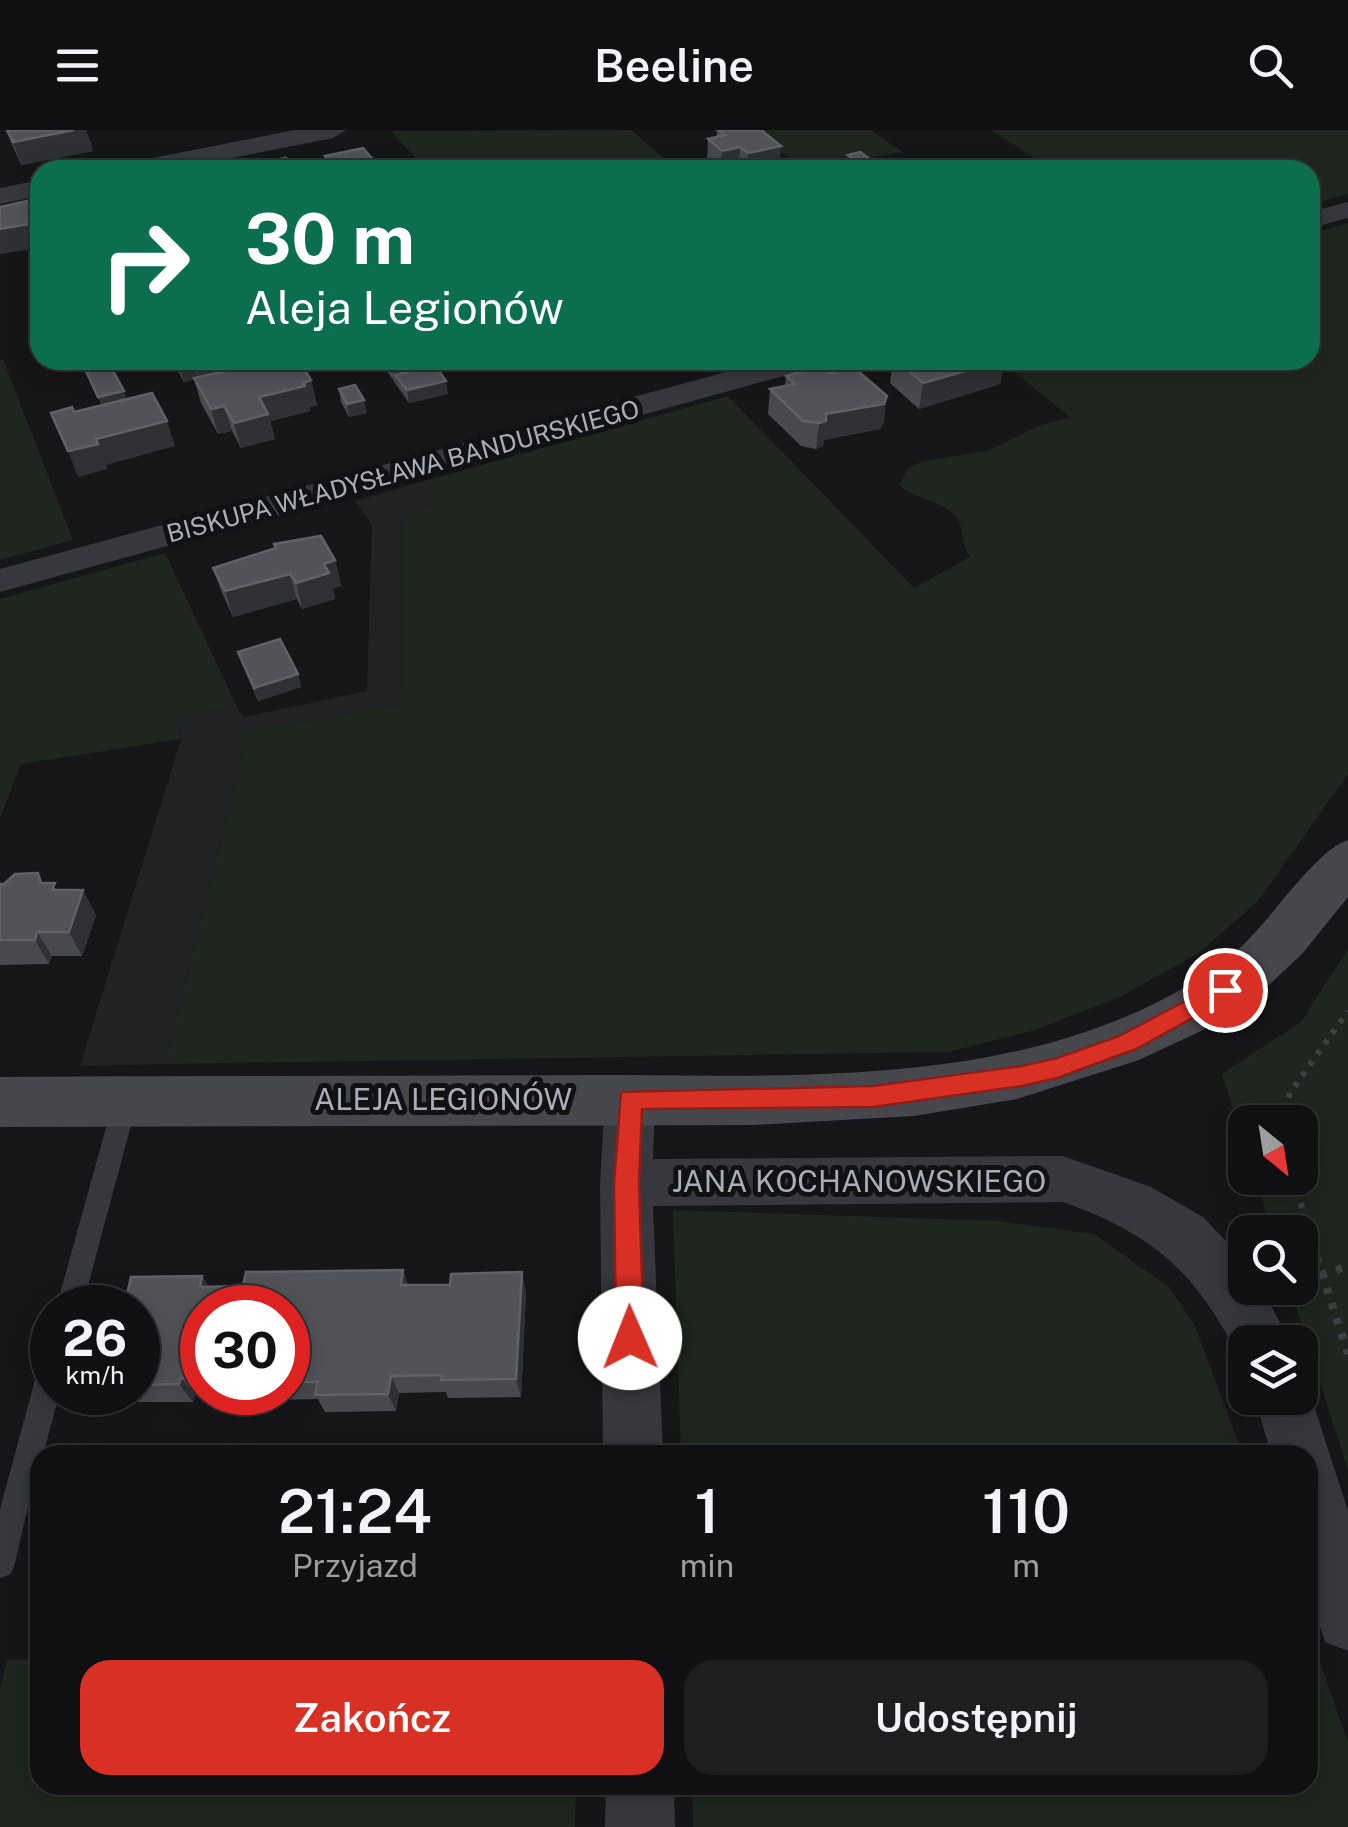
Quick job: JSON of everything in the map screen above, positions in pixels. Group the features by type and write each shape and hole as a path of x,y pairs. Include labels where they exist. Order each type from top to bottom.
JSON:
{"street":[{"path":"146,160 332,130"},
{"path":"0,196 30,190"},
{"path":"1320,217 1348,210"},
{"name":"BISKUPA WŁADYSŁAWA BANDURSKIEGO","path":"0,581 769,370"},
{"name":"ALEJA LEGIONÓW","path":"0,1102 873,1097 1022,1076 1091,1057 1190,1010 1236,981 1284,937 1348,859"},
{"path":"630,1099 626,1183 632,1445"},
{"name":"JANA KOCHANOWSKIEGO","path":"626,1183 1063,1179 1126,1199 1195,1240 1242,1302 1253,1325"},
{"path":"1289,1415 1298,1445"},
{"path":"1318,1514 1348,1618"},
{"path":"640,1795 640,1827"}],"lane":[{"path":"75,1285 126,1099"},
{"path":"32,1445 40,1415"},
{"path":"0,1564 30,1452"}],"path":[{"path":"1285,1105 1290,1092 1348,1011"},
{"path":"1299,1195 1320,1276 1348,1354"},
{"path":"1320,1276 1348,1266"}],"shaded area":[{"path":"631,130 666,160 418,160 391,131"},
{"path":"752,130 871,130 902,152 859,160 792,160"},
{"path":"991,130 1348,130 1348,194 1320,202 1320,160 1038,160"},
{"path":"1348,223 1348,774 1258,901 1199,953 1120,997 1035,1030 948,1052 165,1064 242,755 240,733 402,704 403,514 437,504 428,480 728,396 914,588 970,557 952,512 899,485 908,468 923,461 988,451 1038,426 1070,417 1011,370 1320,370 1320,231"},
{"path":"3,359 73,540 0,560 0,360"},
{"path":"428,480 437,504 403,515 402,704 241,733 242,755 165,1064 80,1066 181,739 176,715 237,707 244,717 367,691 372,525 355,501"},
{"path":"165,553 237,707 176,715 181,739 21,764 0,818 0,599"},
{"path":"1348,949 1348,1470 1318,1376 1318,1325 1302,1325 1295,1305 1318,1305 1318,1215 1267,1215 1260,1195 1318,1195 1318,1105 1232,1105 1222,1074 1301,1022"},
{"path":"673,1210 998,1221 1094,1234 1169,1287 1195,1326 1239,1445 681,1445"},
{"path":"1318,1656 1348,1742 1348,1827 693,1827 692,1795 1318,1795"},
{"path":"30,1659 30,1795 576,1795 575,1827 0,1827 0,1689 7,1660"}],"building":[{"path":"7,130 74,130 13,142"},
{"path":"719,130 761,130 781,146 748,153 740,147 722,151 708,139 725,135"},
{"path":"363,148 374,160 329,160 325,156"},
{"path":"860,152 871,160 855,160 848,155"},
{"path":"30,200 30,224 0,229 0,207"},
{"path":"113,370 124,391 98,397 86,371"},
{"path":"229,370 305,370 311,380 303,383 305,386 259,397 268,414 234,423 224,406 211,409 194,378"},
{"path":"438,370 446,381 407,390 395,375"},
{"path":"808,370 857,370 887,396 884,404 826,414 826,421 819,423 803,421 770,389 795,384 786,376"},
{"path":"908,370 968,370 923,383"},
{"path":"355,385 364,400 347,404 339,389"},
{"path":"152,393 167,421 96,439 98,444 68,451 51,413 72,407 74,412"},
{"path":"321,536 335,560 324,564 329,573 296,583 290,574 225,591 213,568 276,548 274,544"},
{"path":"280,639 298,674 254,688 238,652"},
{"path":"38,873 41,883 55,883 52,890 83,890 69,932 37,932 35,940 0,940 0,884 15,874"},
{"path":"403,1270 401,1285 450,1285 451,1274 522,1272 516,1379 391,1376 388,1394 315,1395 318,1382 310,1382 310,1285 243,1285 246,1272"},
{"path":"202,1276 200,1285 180,1285 179,1384 160,1384 160,1285 129,1285 131,1277"}],"route":[{"path":"630,1338 626,1183 630,1099 873,1097 1022,1076 1057,1068 1128,1042 1225,990"}]}
